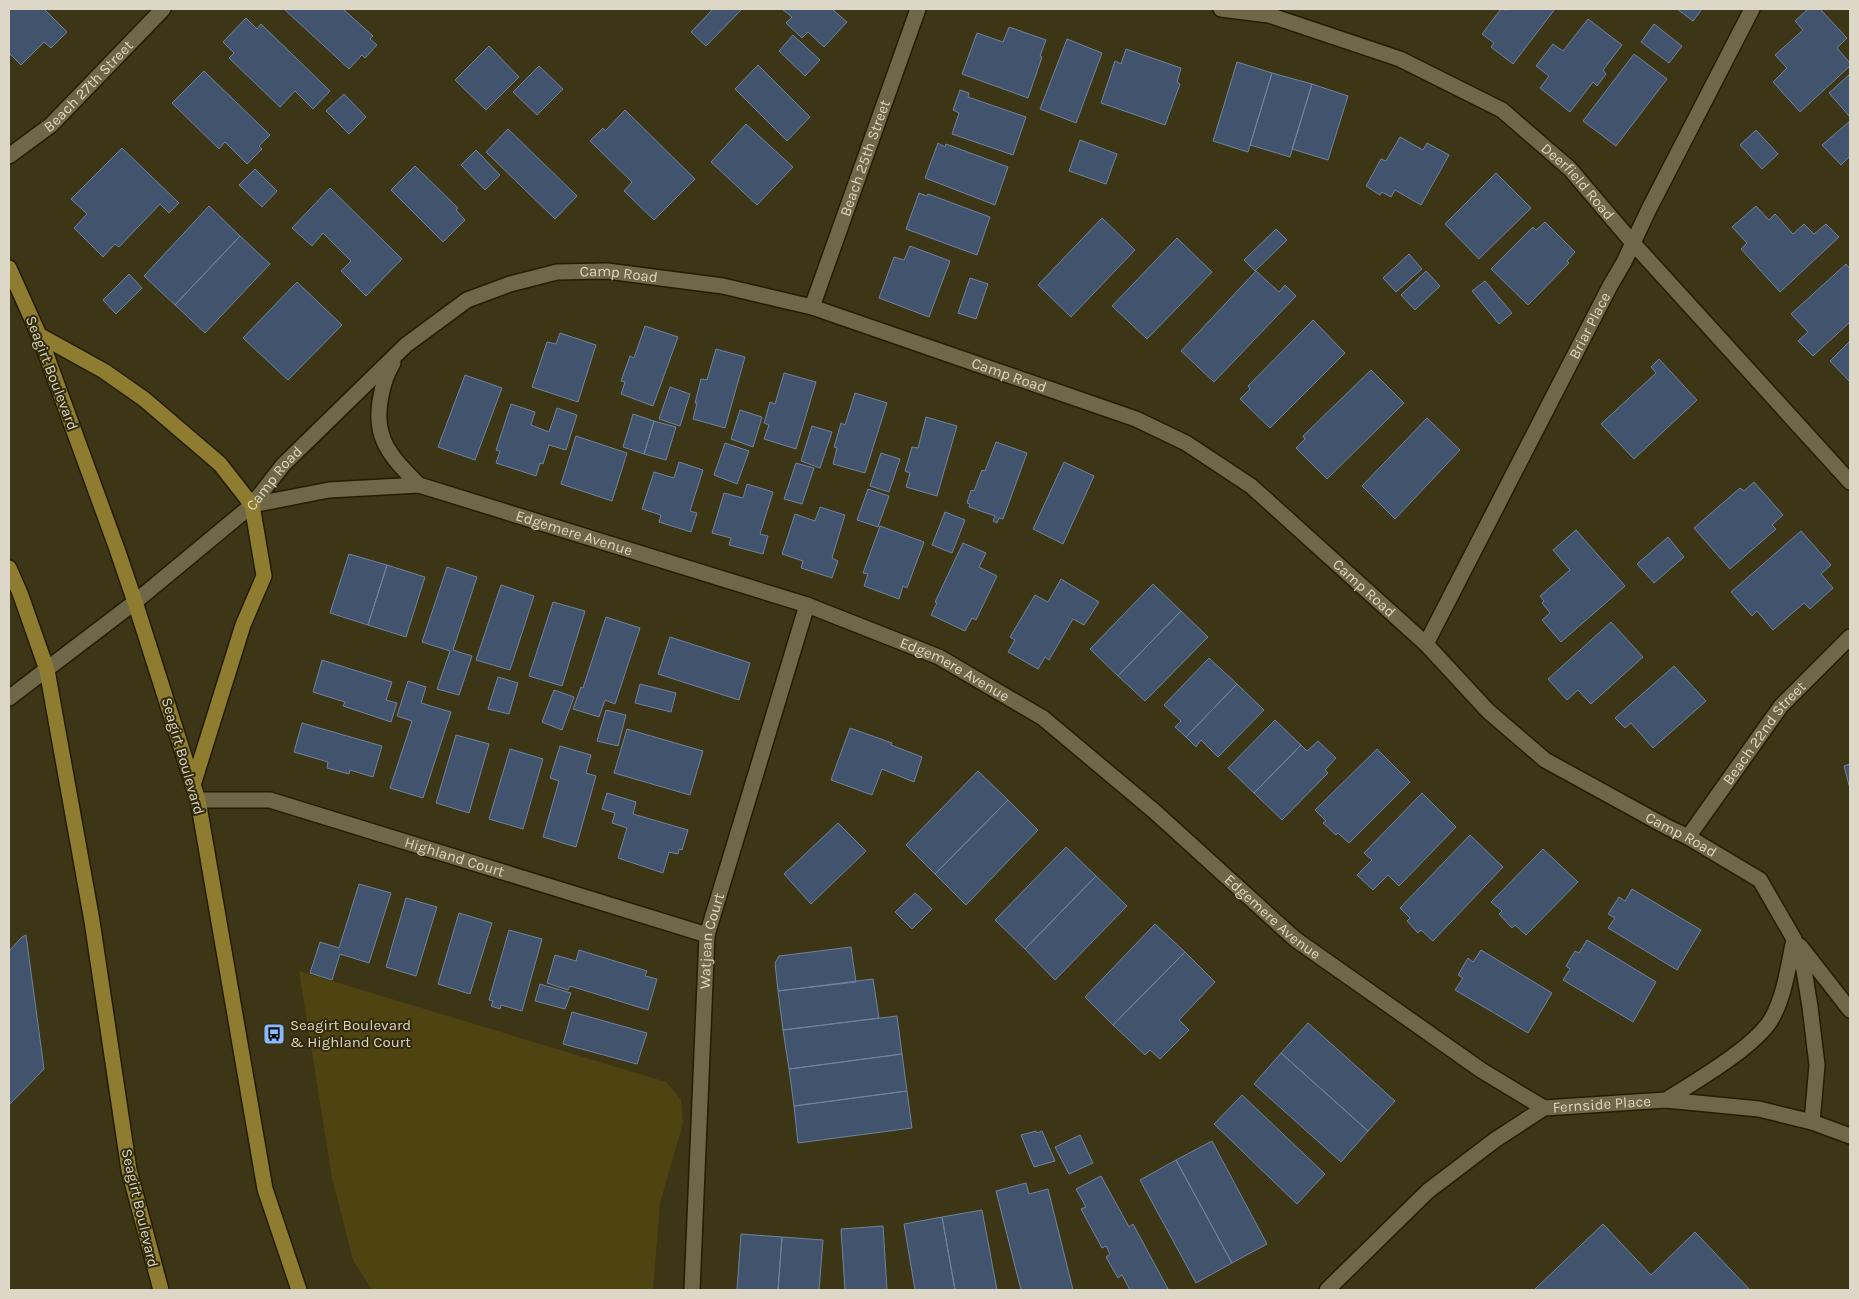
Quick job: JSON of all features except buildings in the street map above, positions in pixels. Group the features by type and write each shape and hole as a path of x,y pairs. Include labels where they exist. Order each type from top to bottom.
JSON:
{"main road":[{"name":"Seagirt Boulevard","path":"9,268 39,335 135,602 198,800 226,953 265,1189 299,1290"},
{"path":"39,335 104,371 144,399 220,464 252,505 264,576 243,625 193,785"},
{"name":"Seagirt Boulevard","path":"9,568 20,593 47,670 92,921 129,1170 161,1290"}],"street":[{"name":"Beach 27th Street","path":"9,156 50,124 163,9"},
{"name":"Beach 25th Street","path":"812,307 918,9"},
{"name":"Deerfield Road","path":"1221,9 1269,15 1400,59 1502,110 1570,169 1632,242 1850,482"},
{"name":"Briar Place","path":"1426,644 1624,262 1632,242 1752,9"},
{"name":"Camp Road","path":"9,698 135,602 252,505 283,465 406,345 467,300 510,284 556,272 607,271 723,286 812,307 1136,419 1186,443 1251,486 1426,644 1488,711 1545,760 1666,827 1688,837 1760,880 1794,939 1804,970 1817,1065 1812,1122"},
{"path":"406,345 389,369 383,385 378,410 378,424 387,450 419,485"},
{"name":"Edgemere Avenue","path":"252,505 329,490 419,485 807,605 938,657 1043,718 1154,811 1295,939 1481,1070 1544,1108"},
{"name":"Watjean Court","path":"692,1290 707,936 807,605"},
{"name":"Beach 22nd Street","path":"1688,837 1781,706 1850,637"},
{"name":"Highland Court","path":"198,800 270,800 707,936"},
{"path":"1794,939 1850,1010"},
{"path":"1666,1100 1709,1072 1755,1038 1771,1020 1783,989 1794,939"},
{"name":"Fernside Place","path":"1327,1290 1428,1191 1495,1140 1544,1108 1666,1100 1759,1109 1812,1122 1850,1136"}],"shaded area":[{"path":"299,971 666,1082 681,1100 683,1123 660,1203 653,1290 372,1290 353,1260 332,1178"}],"place":[{"name":"Seagirt Boulevard & Highland Court","path":"274,1034"}]}
